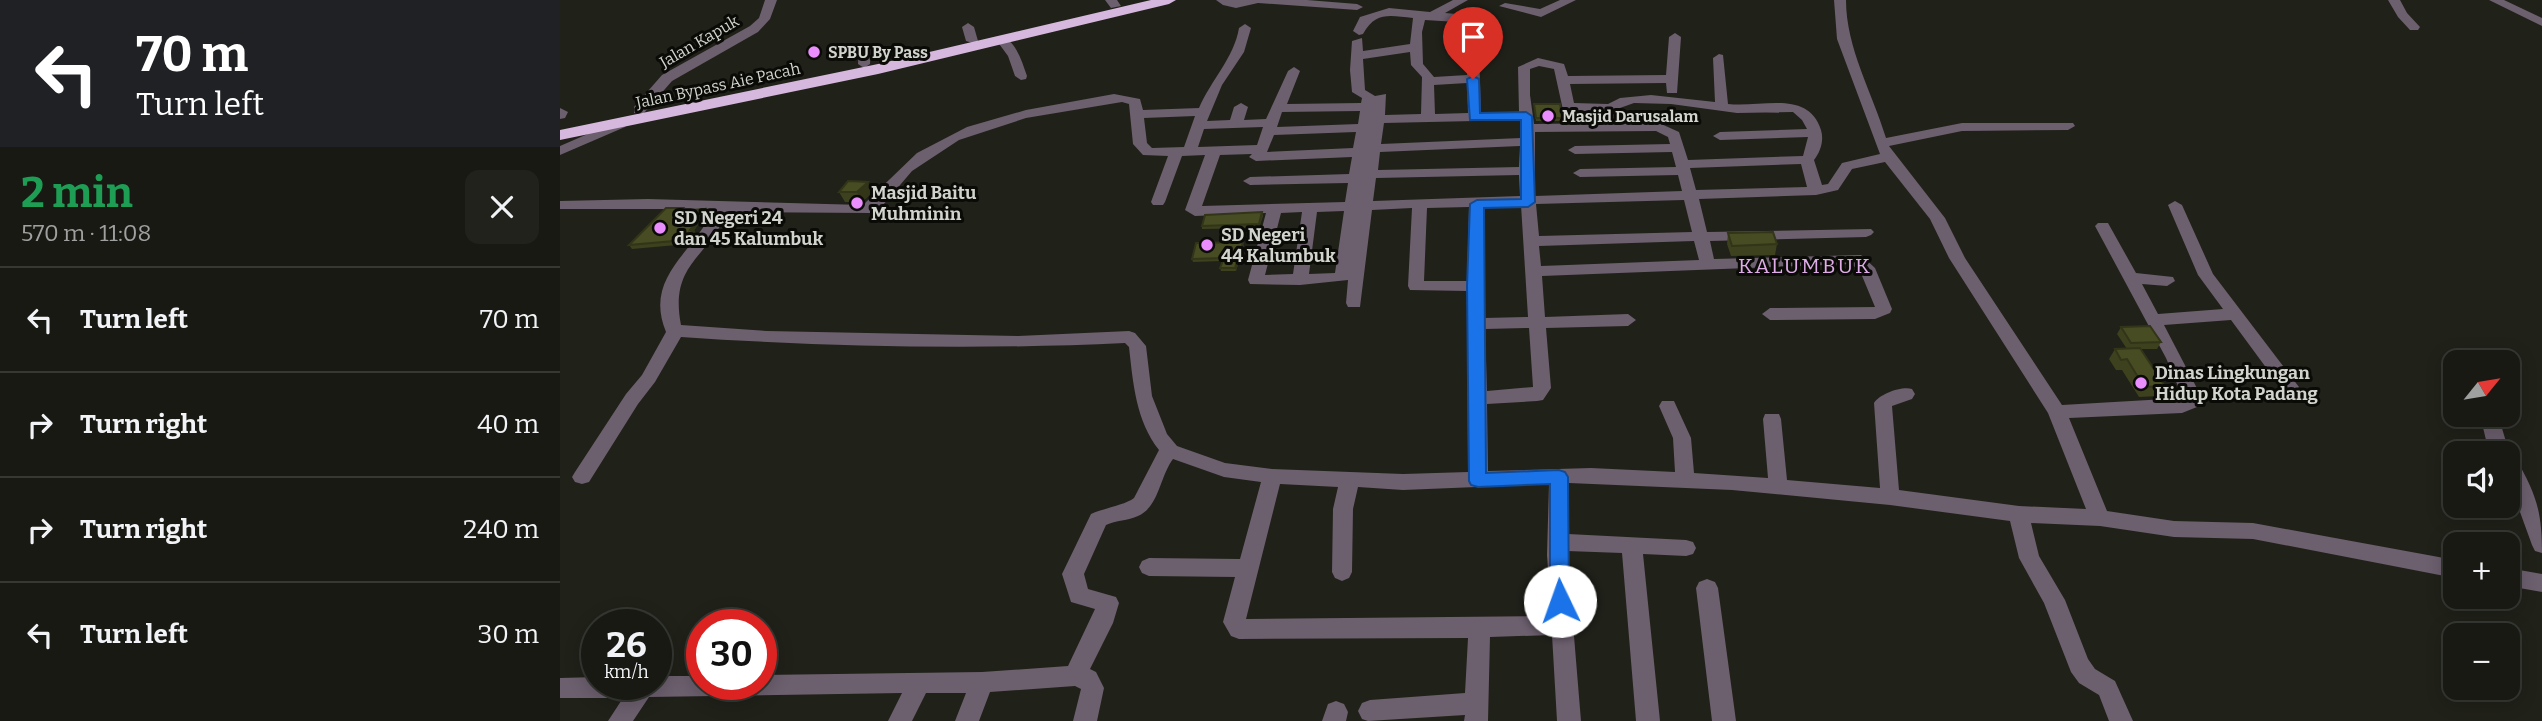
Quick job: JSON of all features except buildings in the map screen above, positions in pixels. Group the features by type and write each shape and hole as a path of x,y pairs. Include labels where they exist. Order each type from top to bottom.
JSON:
{"highway":[{"path":"560,118 639,110 864,56 1113,3 1139,0"},
{"name":"Jalan Bypass Aie Pacah","path":"560,135 1003,41 1169,0"}],"street":[{"name":"Jalan Kapuk","path":"639,110 667,78 754,29 764,19 771,0"},
{"path":"1222,0 1228,4 1243,5 1258,0 1357,7"},
{"path":"1389,12 1405,0"},
{"path":"1425,16 1462,0"},
{"path":"1274,210 1256,280 1342,278 1358,207 1366,150 1369,96 1359,92 1356,83 1356,56 1358,36 1368,17 1389,12 1479,20 1510,3 1544,13 1570,0"},
{"path":"1840,0 1843,39 1885,150 1937,218 1957,258 2057,412 2100,518"},
{"path":"2394,0 2402,15 2414,27"},
{"path":"2495,0 2542,22"},
{"path":"1425,16 1416,47 1417,65 1427,73 1428,118"},
{"path":"1475,117 1473,53 1479,20"},
{"path":"1157,202 1217,84 1243,46 1245,28"},
{"path":"1671,100 1675,37"},
{"path":"1003,41 1021,76"},
{"path":"1356,56 1416,47"},
{"path":"1719,58 1722,106"},
{"path":"1478,397 1531,396 1540,392 1535,271 1526,171 1524,67 1538,62 1557,65 1563,70 1567,107 1611,108 1622,100 1671,100 1739,109 1797,108 1807,117 1816,133 1813,154 1807,160 1580,173"},
{"path":"1241,211 1257,153 1265,147 1276,109 1279,108 1294,71"},
{"path":"1428,81 1473,79"},
{"path":"1565,79 1673,79"},
{"path":"1368,118 1381,97"},
{"path":"560,205 692,203 717,204 722,207 866,210 873,206 906,169 949,138 966,130 1043,110 1069,109 1120,99 1135,102 1140,144 1143,149 1257,153 1366,150 1527,129 1573,126 1659,127 1674,135 1708,265"},
{"path":"1236,124 1241,107"},
{"path":"1279,108 1368,118"},
{"path":"1611,108 1618,126"},
{"path":"1137,114 1272,127 1368,118 1475,117 1527,129"},
{"path":"560,151 624,122"},
{"path":"1573,126 1581,200"},
{"path":"1214,151 1193,211 1477,204 1816,191 1833,187 1847,166 1856,162 1885,150 1962,127 2068,126"},
{"path":"1720,136 1816,133"},
{"path":"1575,150 1678,148"},
{"path":"1807,160 1816,191"},
{"path":"1250,181 1526,171"},
{"path":"1477,204 1475,286 1478,481"},
{"path":"1420,205 1416,286 1475,286"},
{"path":"2175,205 2199,263 2290,387"},
{"path":"722,207 679,266 670,287 672,327 677,330 767,337 1004,342 1129,337 1137,346 1147,409 1159,437 1170,451 1224,470 1272,476 1403,482 1559,477 1685,479 1777,486 2019,514 2100,518 2174,529 2253,531 2443,567"},
{"path":"1354,303 1358,207"},
{"path":"1300,280 1310,209"},
{"path":"2057,412 2182,406 2191,402 2192,396 2175,358 2103,226"},
{"path":"1812,232 1824,261"},
{"path":"1532,241 1866,232"},
{"path":"1535,271 1854,259 1863,264 1884,309 1875,313 1770,314"},
{"path":"2131,278 2167,281"},
{"path":"2153,320 2236,314"},
{"path":"1477,324 1628,320"},
{"path":"582,477 632,398 649,378 664,348 677,330"},
{"path":"1889,497 1883,403 1906,394"},
{"path":"1668,406 1682,438 1685,479"},
{"path":"1772,419 1777,486"},
{"path":"1075,676 1102,623 1108,603 1079,596 1073,574 1098,520 1115,512 1133,510 1142,503 1157,467 1170,451"},
{"path":"1272,476 1234,622 1239,629 1561,625"},
{"path":"1559,477 1561,625 1569,721"},
{"path":"1342,572 1342,519 1350,478"},
{"path":"2520,483 2542,545"},
{"path":"2019,514 2029,558 2054,600 2080,665 2087,676 2107,688 2121,721"},
{"path":"1558,542 1686,548"},
{"path":"1632,545 1648,721"},
{"path":"1149,567 1247,568"},
{"path":"2520,579 2542,583"},
{"path":"1707,588 1724,721"},
{"path":"1384,714 1476,712 1479,628"},
{"path":"672,686 982,681 1075,676 1088,679 1093,688 1085,721"},
{"path":"900,721 920,681"},
{"path":"967,721 982,681"},
{"path":"560,688 581,688"},
{"path":"620,721 634,700"}],"place":[{"name":"SPBU By Pass","path":"814,52"},
{"name":"Masjid Darusalam","path":"1548,116"},
{"name":"Masjid Baitu Muhminin","path":"857,203"},
{"name":"SD Negeri 24 dan 45 Kalumbuk","path":"660,228"},
{"name":"SD Negeri 44 Kalumbuk","path":"1207,245"},
{"name":"Dinas Lingkungan Hidup Kota Padang","path":"2141,383"}],"district":[{"name":"KALUMBUK","path":"1805,266"}],"route":[{"path":"1473,79 1475,117 1526,116 1528,128 1528,202 1477,204 1475,286 1478,481 1559,477 1560,601"}]}
